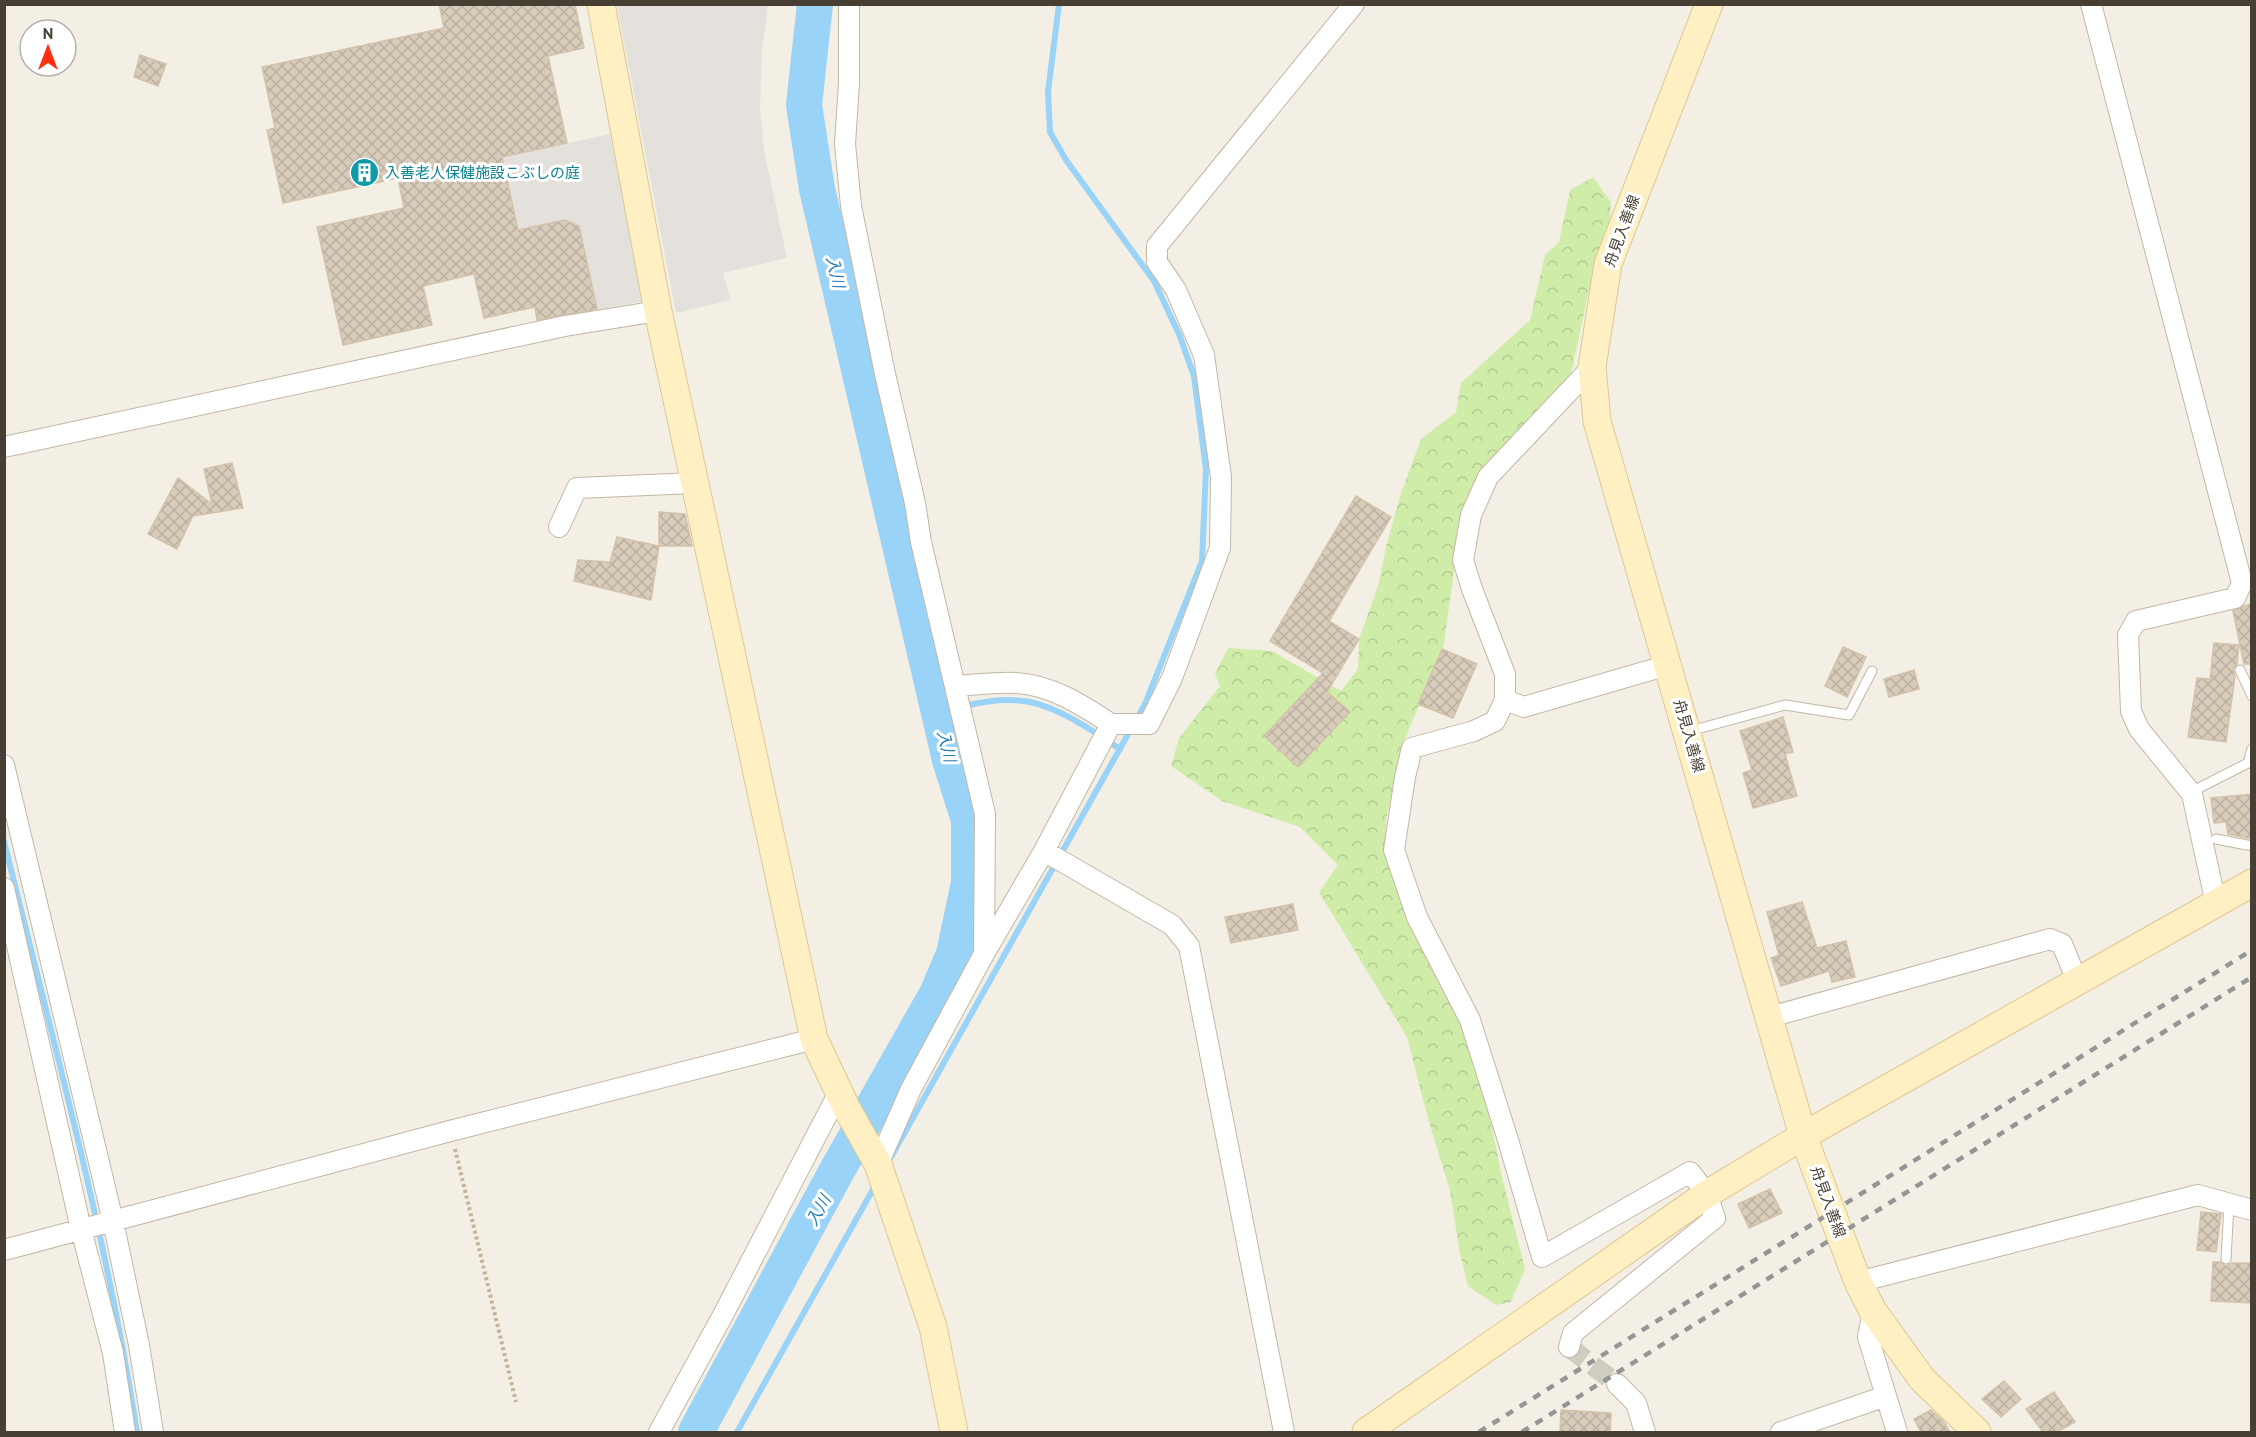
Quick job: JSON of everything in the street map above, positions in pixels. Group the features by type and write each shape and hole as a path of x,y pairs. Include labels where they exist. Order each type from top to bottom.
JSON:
{"street":[{"path":"601,4 658,311 814,1039 842,1099 875,1158 933,1327 954,1432"},
{"path":"849,4 849,83 845,144 851,206 885,374 915,503 921,542 985,814 984,954"},
{"path":"955,686 1017,683 1049,690 1079,703 1111,724 1149,724 1172,678 1220,548 1221,477 1204,355 1176,290 1157,261 1157,246 1354,4"},
{"name":"舟見入善線","path":"1709,4 1608,264 1592,367 1598,421 1803,1136 1858,1282 1873,1311 1922,1379 1977,1432"},
{"path":"2091,4 2242,583 2235,598 2136,621 2128,635 2131,711 2139,729 2191,792 2216,904"},
{"path":"4,447 565,326 658,311"},
{"path":"1569,1347 1573,1333 1715,1218 1707,1194 1690,1172 1542,1257 1470,1020 1418,917 1394,850 1405,777 1412,748 1474,731 1495,722 1505,700 1505,674 1463,560 1471,515 1488,477 1592,367"},
{"path":"560,527 577,488 695,483"},
{"path":"1505,700 1524,707 1668,665"},
{"path":"875,1158 984,954 1044,851 1111,724"},
{"path":"4,765 113,1221 139,1345 153,1432"},
{"path":"1044,851 1172,925 1188,946 1284,1432"},
{"path":"1366,1432 1707,1194 1803,1136 2252,883"},
{"path":"4,888 81,1229 112,1353 125,1432"},
{"path":"1770,1017 2050,939 2062,944 2077,981"},
{"path":"4,1250 450,1131 814,1039"},
{"path":"659,1432 842,1099"},
{"path":"1858,1282 2198,1195 2252,1210"},
{"path":"1873,1311 1868,1337 1897,1432"},
{"path":"1617,1384 1636,1402 1645,1432"},
{"path":"1781,1432 1886,1396"}],"lane":[{"path":"2240,670 2252,696"},
{"path":"1687,732 1785,705 1849,716 1872,671"},
{"path":"2191,792 2250,763 2252,748"},
{"path":"2216,839 2252,846"},
{"path":"2226,1259 2229,1204"},
{"path":"1945,1401 1963,1432"}],"path":[{"path":"450,1131 516,1402"}],"green space":[{"path":"1593,177 1611,202 1610,221 1590,285 1570,379 1461,520 1444,644 1403,744 1386,819 1385,854 1415,927 1461,1026 1487,1103 1502,1177 1525,1269 1511,1302 1496,1305 1468,1286 1460,1254 1450,1191 1407,1037 1319,892 1338,865 1300,827 1222,801 1171,766 1179,738 1220,686 1215,674 1228,648 1272,651 1341,691 1358,669 1359,639 1378,586 1400,496 1421,439 1456,412 1461,383 1530,320 1545,255 1559,242 1570,190"}],"shaded area":[{"path":"617,5 768,5 762,51 760,108 764,150 787,258 723,273 731,300 676,313"},
{"path":"610,134 645,301 597,310 579,226 565,220 518,230 450,168"}],"building":[{"name":"入善老人保健施設こぶしの庭","path":"439,4 575,4 584,48 548,56 567,143 502,157 518,230 565,220 579,226 597,309 537,320 535,307 484,318 474,274 423,286 432,325 343,345 317,227 404,208 398,178 283,203 267,130 275,128 262,67 444,28"},
{"path":"140,55 166,64 158,86 134,77"},
{"path":"232,463 243,508 193,516 177,549 148,534 178,478 212,504 204,469"},
{"path":"1356,496 1391,517 1329,621 1359,639 1327,692 1350,712 1298,767 1264,736 1323,673 1270,641"},
{"path":"659,512 685,514 692,546 659,546"},
{"path":"617,537 659,546 651,600 574,581 578,560 610,562"},
{"path":"2252,603 2252,664 2244,664 2233,611"},
{"path":"2214,643 2239,645 2237,664 2233,669 2235,676 2226,742 2188,737 2197,678 2210,679"},
{"path":"1843,647 1866,657 1847,697 1825,686"},
{"path":"1442,649 1477,664 1453,718 1418,704"},
{"path":"1914,670 1919,689 1889,697 1884,679"},
{"path":"1783,717 1793,752 1785,754 1797,796 1753,808 1743,773 1752,770 1740,731"},
{"path":"2252,794 2252,839 2228,834 2226,822 2214,823 2211,798"},
{"path":"1802,902 1817,948 1846,941 1855,977 1832,982 1829,971 1781,986 1771,958 1779,955 1767,912"},
{"path":"1293,904 1298,930 1231,943 1225,917"},
{"path":"1770,1189 1782,1213 1749,1228 1738,1204"},
{"path":"2201,1212 2221,1214 2216,1252 2197,1250"},
{"path":"2213,1262 2220,1262 2226,1266 2232,1263 2252,1263 2252,1303 2211,1301"},
{"path":"2004,1381 2021,1399 2001,1417 1982,1399"},
{"path":"2054,1392 2075,1422 2057,1432 2043,1432 2026,1409"},
{"path":"1561,1410 1611,1413 1610,1432 1560,1432"},
{"path":"1931,1410 1944,1422 1950,1432 1921,1432 1914,1419"}],"waterway":[{"name":"入川","path":"696,1432 835,1174 937,994 954,954 969,883 969,820 950,760 817,189 804,105 815,4"},
{"path":"891,1157 1145,704 1202,561 1206,469 1194,376 1179,334 1154,281 1066,160 1050,132 1048,92 1059,4"},
{"path":"938,712 995,701 1030,702 1065,715 1120,749"},
{"path":"4,841 94,1209 137,1432"},
{"path":"737,1432 876,1184"}],"tunnel":[{"path":"1569,1347 1617,1384"}],"railway":[{"path":"1479,1432 2252,950"},
{"path":"1522,1432 2252,977"}],"place":[{"name":"入善老人保健施設こぶしの庭","path":"364,173"}]}
